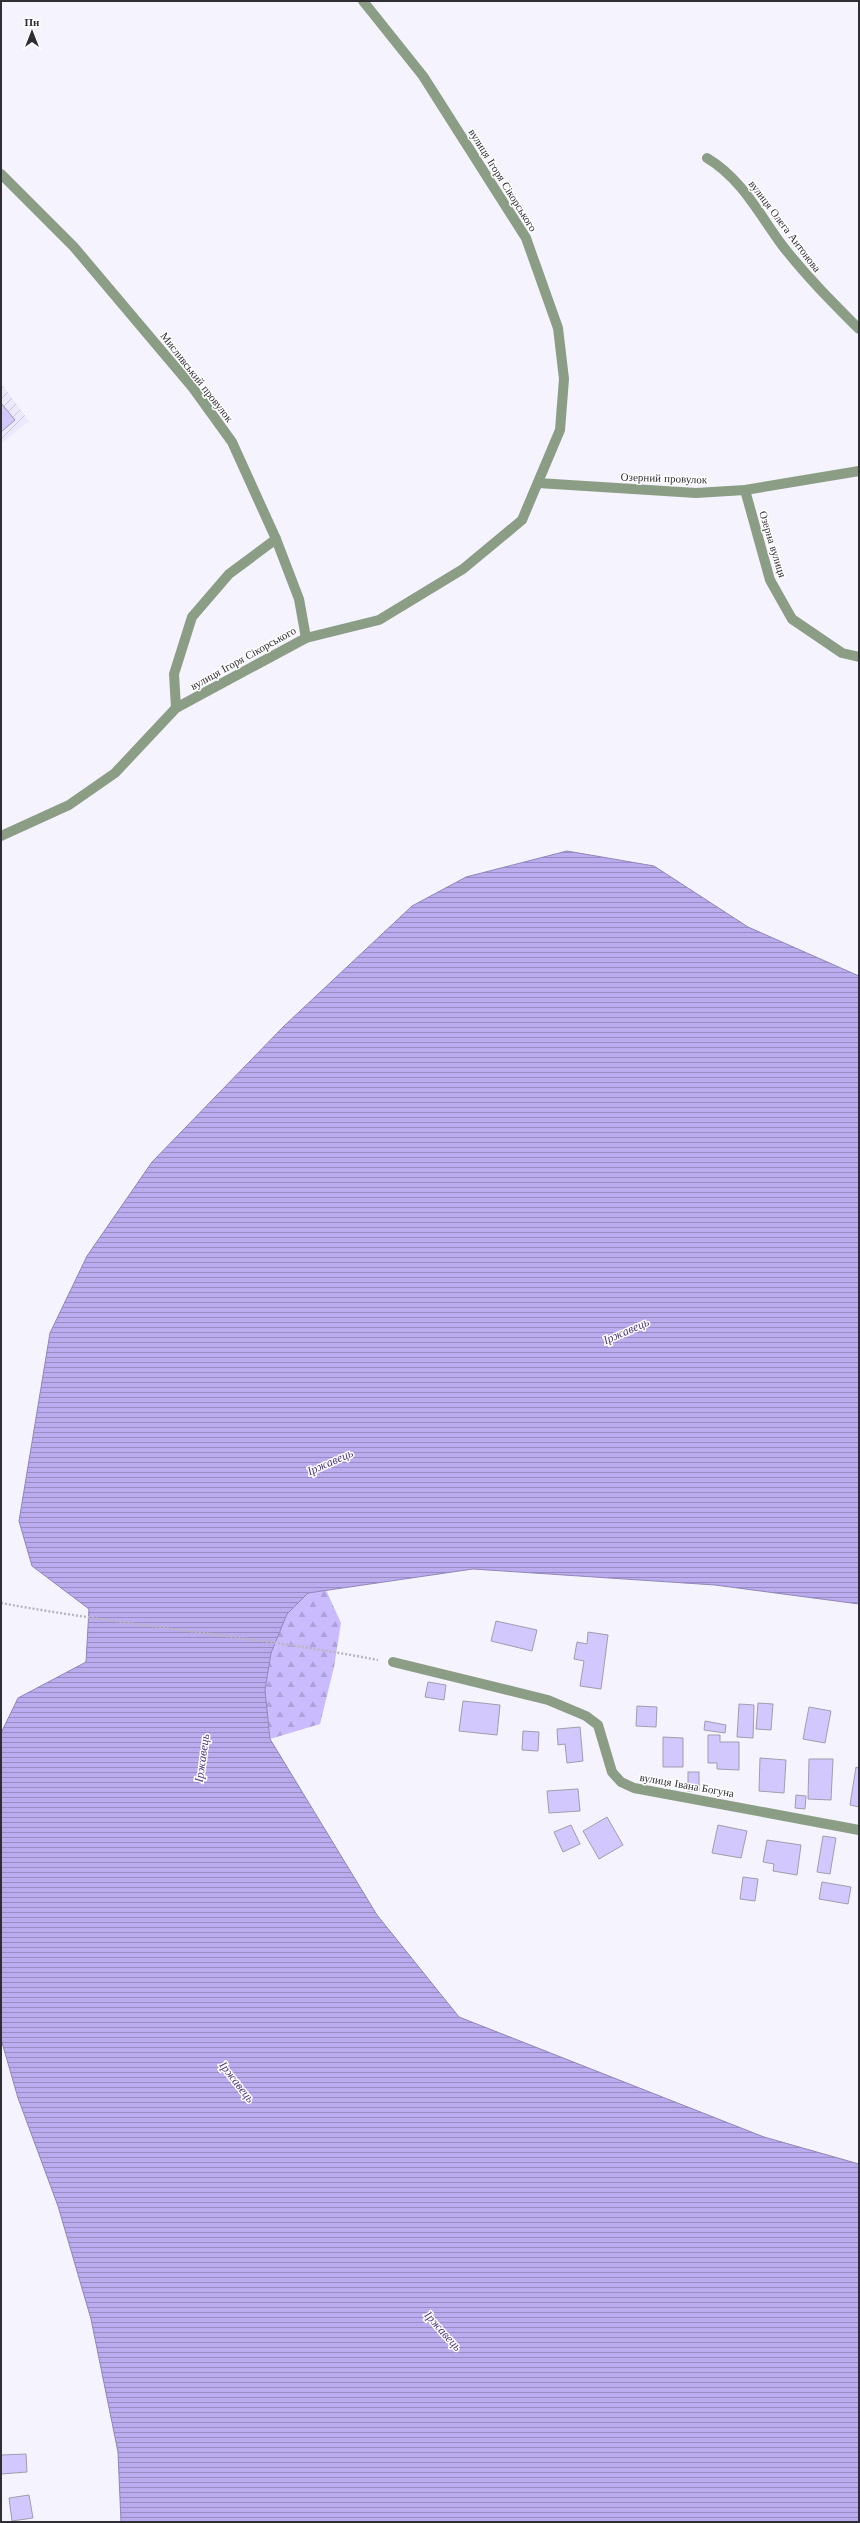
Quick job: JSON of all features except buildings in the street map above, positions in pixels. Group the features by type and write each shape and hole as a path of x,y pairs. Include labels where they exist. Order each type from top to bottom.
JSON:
{"street":[{"name":"вулиця Ігоря Сікорського","path":"1,836 69,805 115,773 176,708 306,638 379,620 462,569 522,520 560,430 564,379 558,328 526,238 423,76 363,1"},
{"name":"вулиця Олега Антонова","path":"707,158 721,167 738,183 808,278 859,329"},
{"name":"Мисливський провулок","path":"1,174 74,246 193,388 232,442 276,539 299,599 306,638"},
{"name":"Озерний провулок","path":"538,483 696,493 745,490 859,471"},
{"name":"Озерна вулиця","path":"745,490 770,580 792,620 842,653 859,657"},
{"name":"вулиця Ігоря Сікорського","path":"176,708 174,674 192,617 229,574 276,539"},
{"name":"вулиця Івана Богуна","path":"393,1662 548,1700 586,1716 598,1725 612,1772 621,1782 634,1788 859,1830"}],"path":[{"path":"1,1603 82,1618 300,1645 393,1662"}],"shaded area":[{"path":"1,383 29,421 1,444"}],"green space":[{"path":"326,1590 341,1623 334,1667 320,1724 270,1739 265,1690 271,1653 287,1614 308,1593"}],"water":[{"name":"Іржавець","path":"567,851 654,866 748,927 859,976 859,1604 715,1585 473,1569 308,1593 287,1614 271,1653 265,1690 270,1739 377,1915 459,2017 764,2137 859,2164 859,2522 121,2522 118,2452 91,2319 58,2206 18,2098 1,2039 1,1733 18,1698 86,1662 89,1609 32,1566 19,1521 50,1333 87,1256 152,1162 284,1026 412,906 466,877"}]}
